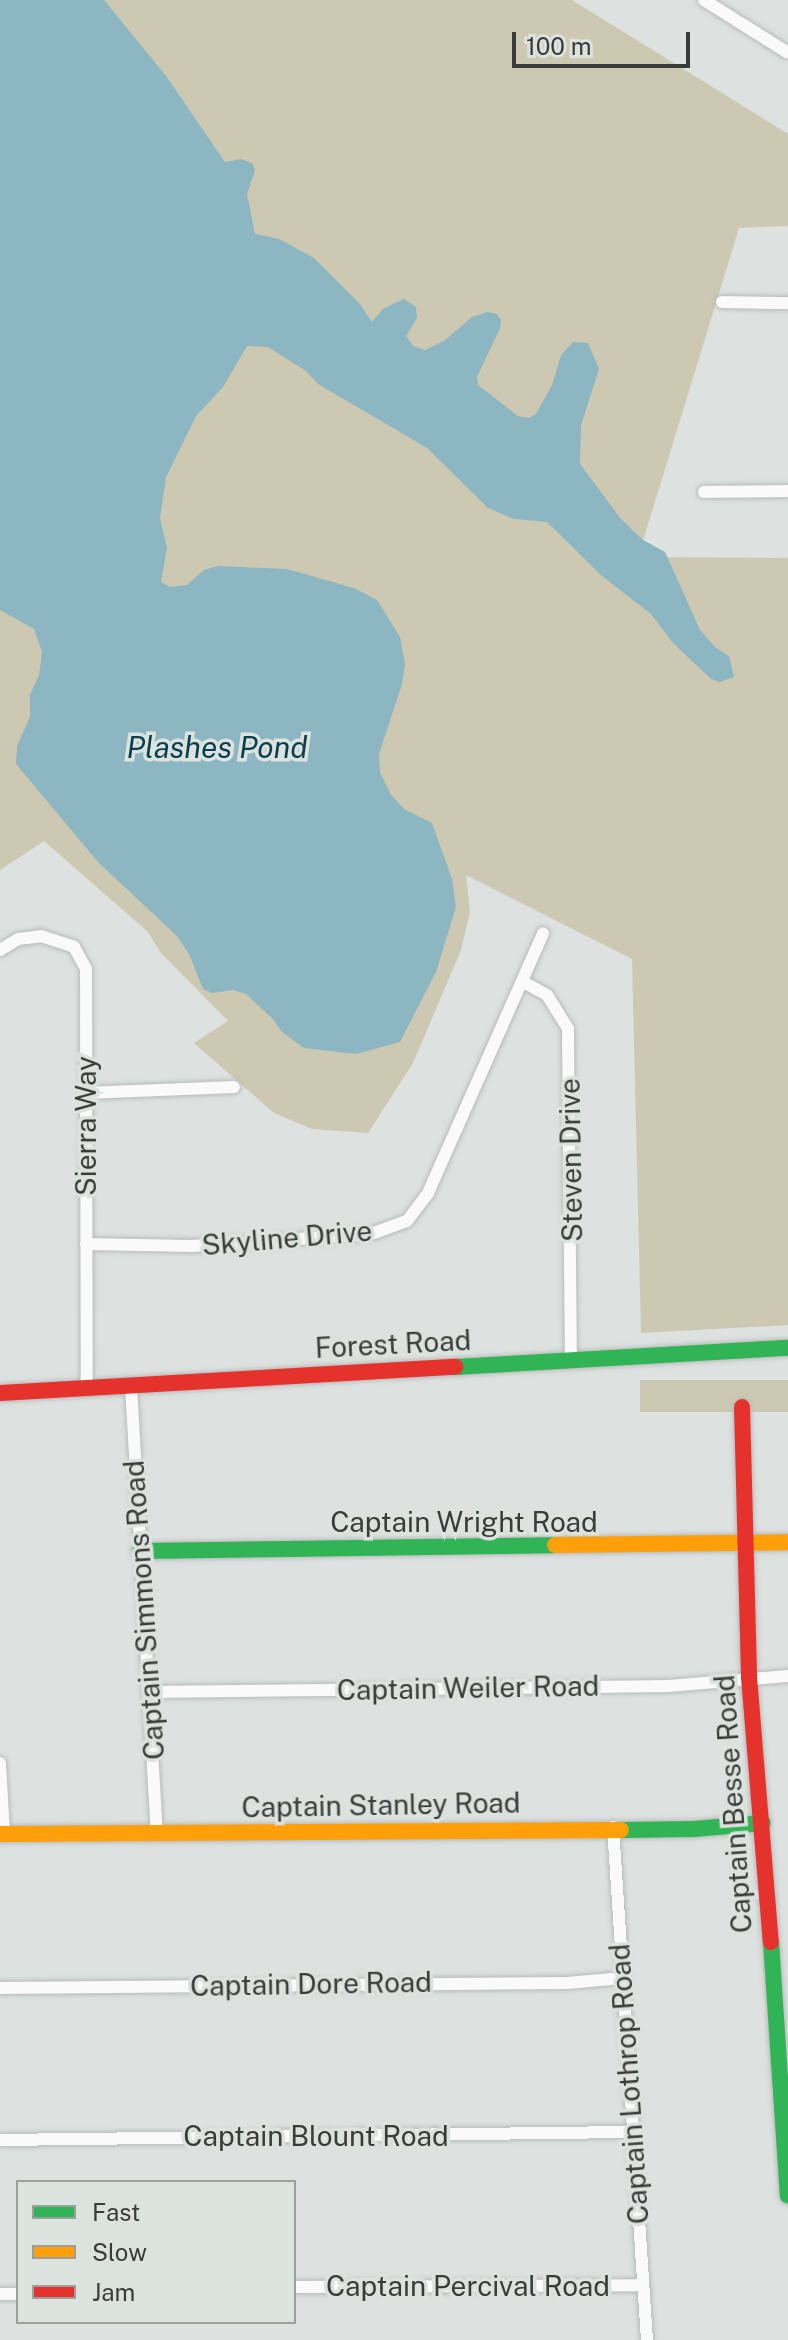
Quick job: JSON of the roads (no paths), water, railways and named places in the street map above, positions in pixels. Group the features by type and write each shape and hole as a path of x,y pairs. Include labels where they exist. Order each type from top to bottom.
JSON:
{"street":[{"path":"704,0 788,53"},
{"path":"722,302 788,303"},
{"path":"704,492 788,491"},
{"name":"Skyline Drive","path":"86,1244 192,1246 358,1235 393,1228 407,1221 428,1193 543,933"},
{"name":"Sierra Way","path":"0,950 18,939 41,936 65,942 80,955 87,987 87,1387"},
{"name":"Steven Drive","path":"523,982 547,995 568,1029 571,1360"},
{"path":"85,1093 234,1087"},
{"name":"Forest Road","path":"0,1393 788,1348"},
{"name":"Captain Simmons Road","path":"131,1386 157,1834"},
{"name":"Captain Besse Road","path":"742,1407 749,1677 763,1823 788,2195"},
{"name":"Captain Wright Road","path":"140,1551 788,1542"},
{"name":"Captain Weiler Road","path":"148,1692 668,1686 788,1676"},
{"path":"0,1763 2,1834"},
{"name":"Captain Stanley Road","path":"2,1834 613,1827 694,1829 763,1823"},
{"name":"Captain Lothrop Road","path":"613,1827 647,2340"},
{"name":"Captain Dore Road","path":"0,1988 567,1983 623,1978"},
{"name":"Captain Blount Road","path":"0,2140 632,2132"},
{"name":"Captain Percival Road","path":"296,2287 643,2285"}],"water":[{"name":"Plashes Pond","path":"0,0 104,0 166,76 225,162 241,159 252,163 255,170 247,194 255,234 279,239 314,258 359,303 372,322 384,308 404,299 416,307 417,318 406,336 413,346 425,350 444,341 472,317 487,312 497,314 501,320 500,328 477,377 478,385 518,416 529,418 536,414 552,385 561,355 573,342 588,343 599,369 581,425 580,464 621,519 643,540 665,552 700,630 715,647 729,656 734,677 720,682 711,679 673,643 651,614 602,576 547,522 514,519 488,508 427,448 318,384 306,371 268,347 247,346 223,387 196,416 166,477 160,518 167,548 161,582 170,587 187,585 204,570 218,566 287,569 354,588 377,600 400,637 405,664 402,684 379,754 380,772 391,795 404,809 432,823 452,879 456,907 436,972 400,1042 356,1054 304,1048 282,1032 273,1019 246,994 233,990 212,993 203,989 189,954 177,936 98,862 16,764 17,746 30,717 30,695 39,675 42,652 34,629 0,610"}]}
